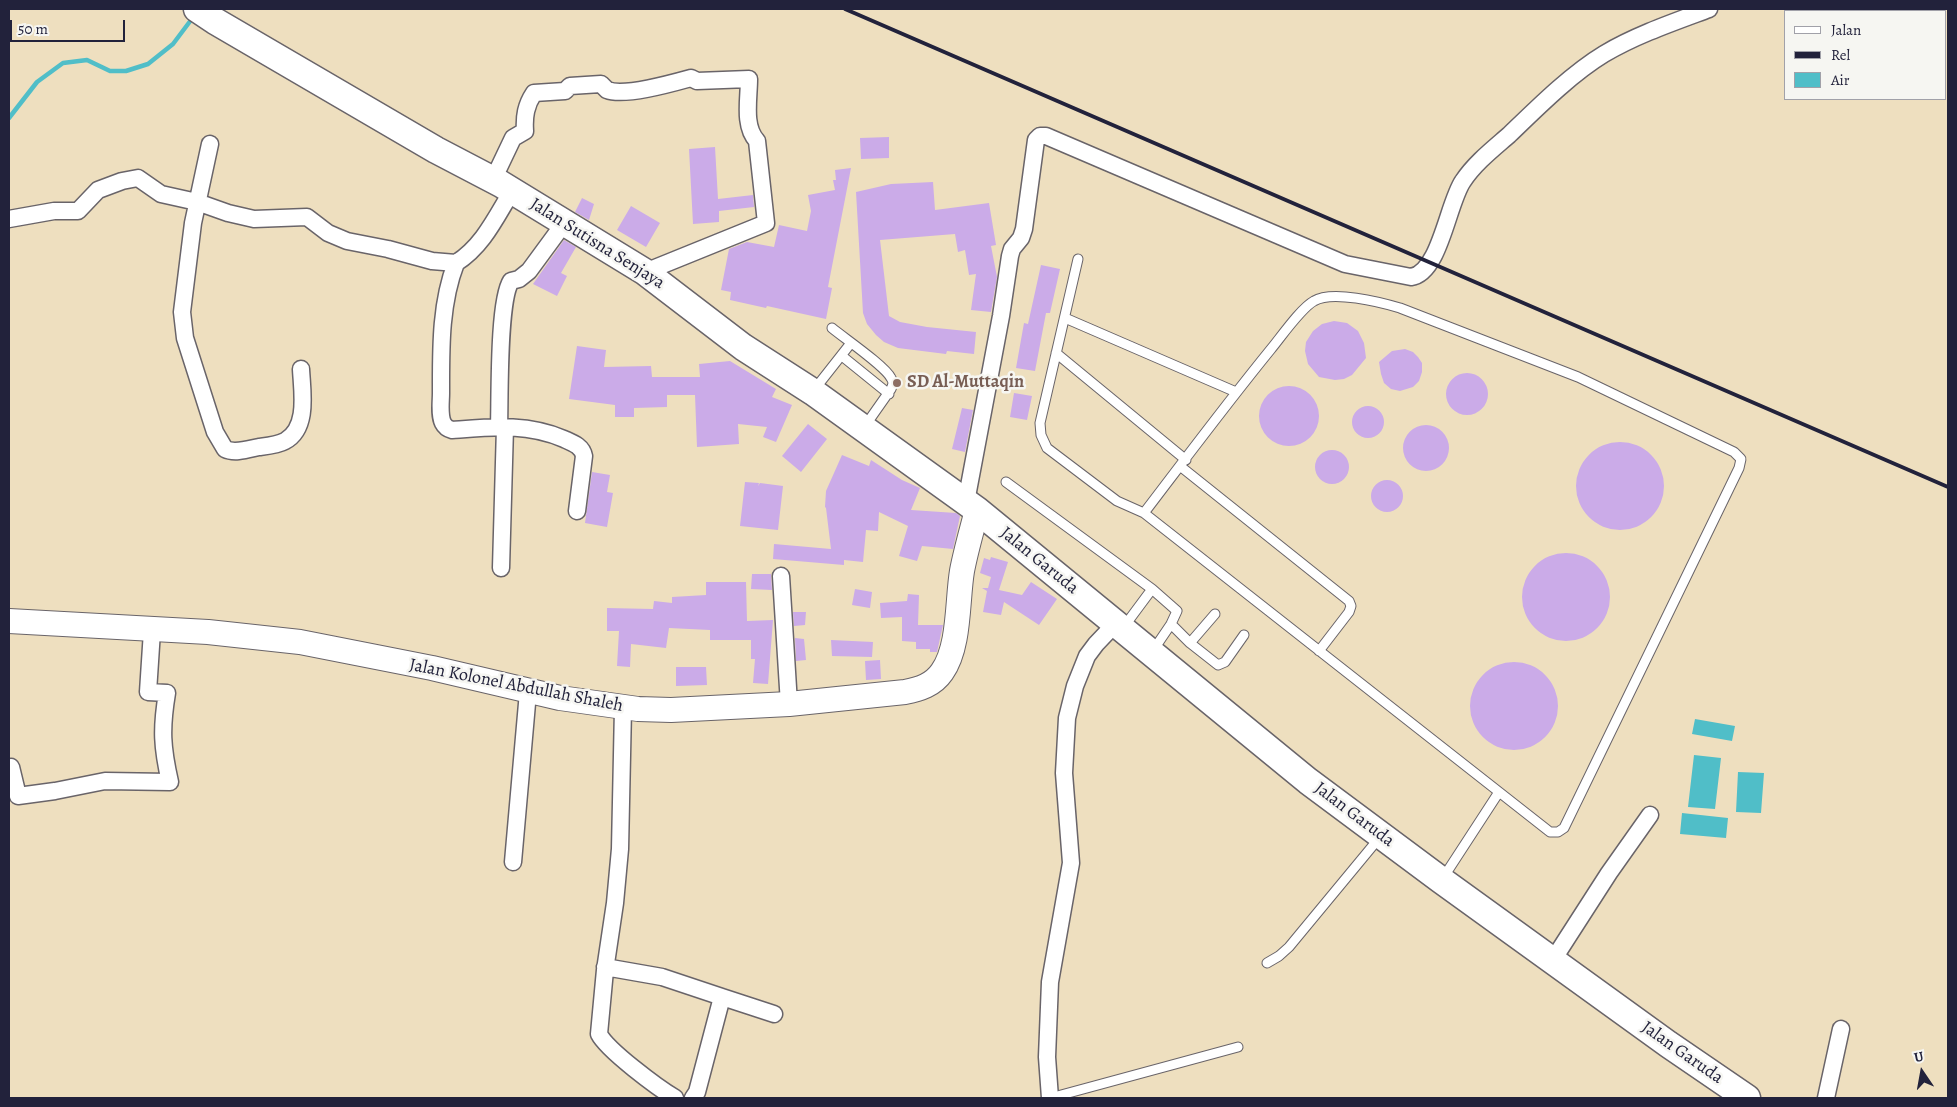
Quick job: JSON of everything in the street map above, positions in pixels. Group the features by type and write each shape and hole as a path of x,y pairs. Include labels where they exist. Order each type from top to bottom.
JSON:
{"main road":[{"name":"Jalan Sutisna Senjaya","path":"206,15 436,150 502,185 645,272 743,347 813,392 971,506"},
{"name":"Jalan Garuda","path":"971,506 1308,781 1441,880 1743,1097"},
{"name":"Jalan Kolonel Abdullah Shaleh","path":"9,621 152,631 208,632 300,642 432,668 528,692 623,708 671,710 789,704 905,692 923,688 939,676 945,667 953,646 971,506"}],"street":[{"path":"971,506 1010,256 1022,234 1036,140 1040,136 1046,136 1345,264 1411,277 1424,270 1440,244 1456,191 1464,180 1518,126 1579,71 1605,54 1638,38 1709,9"},
{"path":"577,510 584,456 581,448 543,430 502,427 452,430 444,426 441,419 441,369 444,312 451,276 456,263 474,249 482,239 502,185 513,138 525,131 524,120 527,104 534,93 565,91 570,86 601,84 607,90 622,92 668,85 691,78 697,81 749,80 750,134 757,141 766,223 645,272"},
{"path":"210,144 191,237 183,304 184,329 215,432 225,450 236,451 267,446 284,442 291,437 301,418 302,369"},
{"path":"9,219 49,212 78,211 98,190 135,178 143,180 161,194 197,202 228,213 267,220 307,218 337,238 432,261 456,263"},
{"path":"502,568 501,346 507,289 511,281 525,275 534,266 564,222"},
{"path":"782,576 789,704"},
{"path":"1050,1098 1046,1057 1050,982 1071,863 1064,773 1067,718 1087,656 1096,644 1120,626"},
{"path":"11,767 18,796 55,791 105,780 170,782 163,751 162,724 167,693 148,692 152,631"},
{"path":"513,862 528,692"},
{"path":"623,708 620,848 599,1029 600,1036 629,1064 675,1098"},
{"path":"1553,960 1609,873 1650,815"},
{"path":"605,967 662,977 774,1014"},
{"path":"693,1098 697,1092 722,997"},
{"path":"1826,1098 1841,1029"}],"lane":[{"path":"1078,259 1040,424 1041,435 1051,452 1118,501 1144,513 1550,832 1558,832 1564,828 1740,464 1739,456 1734,452 1578,377 1400,308 1376,302 1335,296 1321,298 1309,304 1236,392 1144,513"},
{"path":"1064,318 1236,392"},
{"path":"832,328 890,376 893,384 888,394 863,428"},
{"path":"813,392 851,343"},
{"path":"1056,353 1183,463 1349,601 1351,606 1349,612 1319,651"},
{"path":"842,356 888,394"},
{"path":"1006,482 1152,589 1177,611 1171,624 1152,652"},
{"path":"1120,626 1152,589"},
{"path":"1190,643 1215,614"},
{"path":"1171,624 1190,643 1218,665 1222,664 1244,635"},
{"path":"1441,880 1499,792"},
{"path":"1267,963 1289,947 1382,835"},
{"path":"1050,1098 1238,1047"}],"water":[{"path":"1695,719 1735,726 1732,741 1692,734"},
{"path":"1694,755 1721,758 1715,809 1688,807"},
{"path":"1738,772 1764,773 1761,813 1736,812"},
{"path":"1682,813 1728,818 1726,838 1680,834"}],"building":[{"path":"889,137 889,158 861,159 860,138"},
{"path":"715,147 718,199 753,195 754,207 719,211 719,222 693,224 689,149"},
{"path":"851,168 828,287 832,288 826,319 730,300 731,292 721,290 729,249 747,242 774,247 779,225 807,231 811,211 808,195 835,190 833,180 836,180 835,170"},
{"path":"933,182 935,210 989,203 996,245 991,246 997,277 991,312 971,310 976,274 969,275 965,250 958,252 955,234 880,240 889,316 900,322 927,327 976,332 974,354 947,351 946,354 898,348 884,342 876,335 867,324 863,313 856,192 891,184"},
{"path":"582,198 594,204 589,220 575,212"},
{"path":"631,206 660,223 646,247 617,230"},
{"path":"564,240 576,247 561,273 567,276 557,296 533,284"},
{"path":"1041,265 1060,269 1050,313 1046,313 1035,371 1016,368 1024,323 1028,324"},
{"path":"1334,321 1347,323 1358,331 1364,343 1366,358 1352,375 1344,379 1335,380 1319,377 1308,364 1305,351 1306,342 1313,331 1322,324"},
{"path":"577,346 606,350 604,367 651,366 652,377 700,377 699,364 730,361 776,389 772,397 792,405 776,442 763,437 767,427 738,424 739,444 697,447 695,395 667,395 667,407 634,408 634,417 615,417 615,405 569,399"},
{"path":"1405,349 1413,352 1422,363 1419,381 1413,387 1400,391 1391,389 1384,383 1379,362 1392,351"},
{"path":"1471,373 1479,376 1485,382 1488,394 1485,406 1479,412 1463,415 1455,412 1449,406 1446,390 1449,382 1455,376"},
{"path":"1289,386 1306,391 1314,399 1319,416 1314,433 1306,441 1289,446 1272,441 1264,433 1259,416 1264,399 1272,391"},
{"path":"1014,393 1032,396 1027,420 1010,417"},
{"path":"1368,406 1374,407 1379,411 1383,416 1383,428 1379,433 1374,437 1368,438 1362,437 1357,433 1353,428 1352,422 1353,416 1357,411 1362,407"},
{"path":"962,408 973,410 965,452 952,449"},
{"path":"808,424 827,439 801,472 782,456"},
{"path":"1426,425 1439,429 1445,435 1449,448 1445,461 1439,467 1426,471 1413,467 1407,461 1403,448 1407,435 1413,429"},
{"path":"1611,442 1629,442 1645,449 1657,461 1664,477 1664,495 1657,511 1645,523 1629,530 1611,530 1595,523 1583,511 1576,495 1576,477 1583,461 1595,449"},
{"path":"1332,450 1344,455 1349,467 1344,479 1332,484 1320,479 1315,467 1320,455"},
{"path":"842,455 869,466 871,460 902,480 920,488 911,510 956,513 960,516 953,549 922,546 917,561 899,556 908,526 879,512 878,531 866,530 863,562 844,560 844,565 773,559 774,544 831,549 825,507 826,491"},
{"path":"592,472 610,475 607,492 613,493 607,527 585,523"},
{"path":"1387,480 1393,481 1398,485 1402,490 1402,502 1398,507 1393,511 1387,512 1381,511 1376,507 1372,502 1371,496 1372,490 1376,485 1381,481"},
{"path":"745,482 759,483 758,486 760,483 783,486 778,530 740,526"},
{"path":"1557,553 1575,553 1591,560 1603,572 1610,588 1610,606 1603,622 1591,634 1575,641 1557,641 1541,634 1529,622 1522,606 1522,588 1529,572 1541,560"},
{"path":"991,557 1008,562 999,590 1022,595 1031,582 1057,599 1039,625 1004,602 1001,615 983,612 987,591 982,588 988,588 991,577 980,573 984,558 990,560"},
{"path":"752,574 771,574 772,590 751,589"},
{"path":"706,582 746,582 747,621 773,620 768,684 753,683 755,659 751,659 751,640 710,640 710,630 669,628 666,648 631,644 630,667 617,666 619,631 607,631 607,608 653,609 654,601 672,603 672,597 706,595"},
{"path":"855,589 872,592 870,608 852,605"},
{"path":"908,594 919,595 918,625 943,625 937,652 930,652 930,649 916,649 916,642 902,641 902,617 881,618 880,603 907,601"},
{"path":"793,612 806,612 805,625 794,626"},
{"path":"795,638 804,639 806,660 796,661"},
{"path":"831,640 873,642 872,657 832,656"},
{"path":"880,660 881,679 866,680 865,661"},
{"path":"1505,662 1523,662 1539,669 1551,681 1558,697 1558,715 1551,731 1539,743 1523,750 1505,750 1489,743 1477,731 1470,715 1470,697 1477,681 1489,669"},
{"path":"676,667 706,667 707,685 676,686"}],"waterway":[{"path":"9,118 37,82 63,63 87,60 110,71 126,71 148,64 173,44 194,16"}],"railway":[{"path":"845,9 1948,487"}],"place":[{"name":"SD Al-Muttaqin","path":"897,383"}]}
